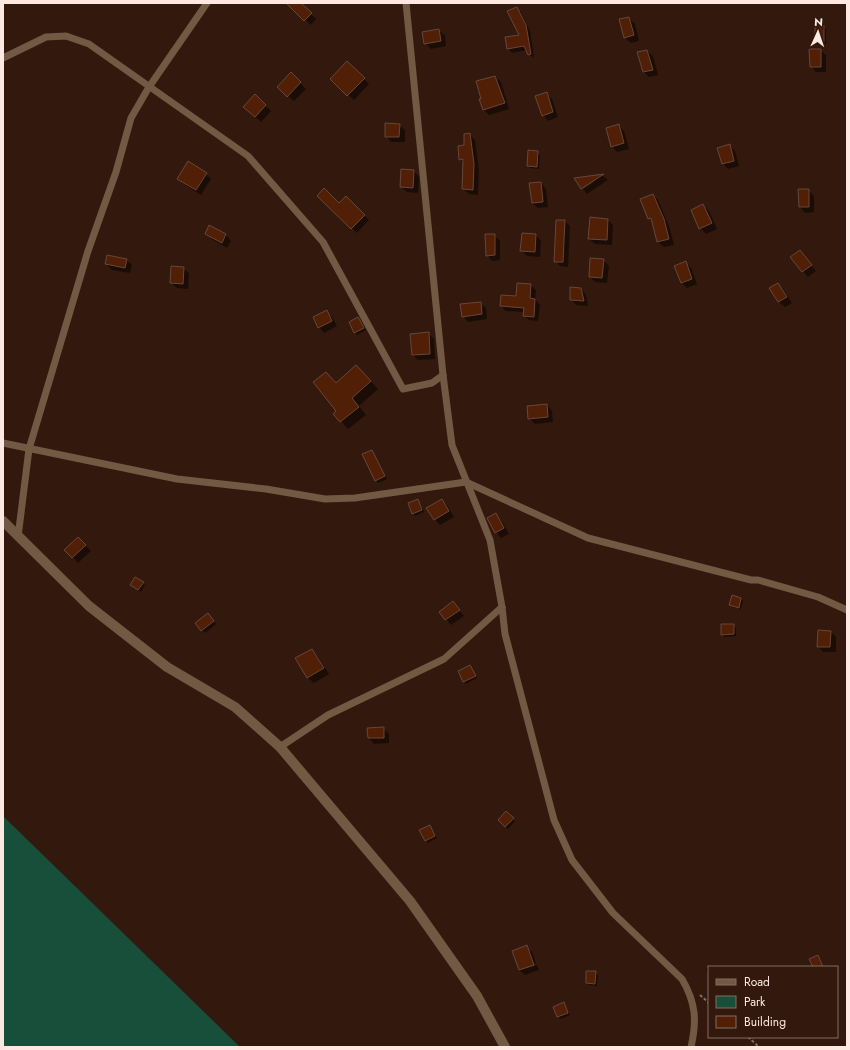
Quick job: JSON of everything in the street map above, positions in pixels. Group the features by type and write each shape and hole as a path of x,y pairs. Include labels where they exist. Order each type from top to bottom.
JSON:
{"street":[{"path":"3,521 89,606 167,667 235,707 280,747 410,900 477,996 505,1047"}],"lane":[{"path":"18,537 29,449 88,251 116,172 131,118 149,87 207,3"},
{"path":"406,3 443,375 452,445 490,540 502,607 505,634 554,820 572,860 613,913 682,979 689,991 693,1004 694,1030 691,1047"},
{"path":"3,58 46,37 66,36 89,44 248,156 323,242 403,389 432,383 443,375"},
{"path":"3,443 176,479 266,489 325,499 355,498 466,482 588,538 751,580 758,580 818,597 847,610"},
{"path":"280,747 328,715 444,659 502,607"}],"path":[{"path":"749,1038 759,1047"}],"green space":[{"path":"3,816 240,1047 3,1047"}],"building":[{"path":"286,3 301,3 312,13 304,21"},
{"path":"517,7 526,25 531,54 528,55 524,46 507,49 505,37 519,35 507,11"},
{"path":"629,17 634,35 624,38 619,19"},
{"path":"815,26 824,26 824,42 815,42"},
{"path":"439,29 441,41 424,44 422,32"},
{"path":"809,49 821,49 821,67 810,67"},
{"path":"647,50 653,70 643,72 637,52"},
{"path":"347,61 365,78 347,96 330,79"},
{"path":"291,72 301,82 287,97 277,87"},
{"path":"495,76 505,103 483,110 479,99 481,99 476,81"},
{"path":"547,92 553,112 542,116 535,96"},
{"path":"255,94 266,105 255,117 243,107"},
{"path":"385,123 400,124 399,137 385,137"},
{"path":"619,124 624,143 611,147 606,128"},
{"path":"470,133 474,164 473,190 462,189 463,159 459,160 458,146 464,145 464,134"},
{"path":"730,144 734,161 722,164 717,148"},
{"path":"528,150 538,151 537,167 527,166"},
{"path":"188,161 207,173 196,190 177,179"},
{"path":"401,169 414,170 413,188 400,187"},
{"path":"604,174 581,189 574,178"},
{"path":"541,182 543,202 532,203 529,183"},
{"path":"324,188 339,203 346,196 365,215 351,229 317,196"},
{"path":"798,189 809,189 809,207 799,207"},
{"path":"653,194 664,219 669,239 657,242 651,218 648,219 640,199"},
{"path":"703,204 712,223 699,229 691,210"},
{"path":"590,217 608,219 607,240 588,239"},
{"path":"556,220 565,220 563,262 554,262"},
{"path":"209,225 226,234 222,243 205,234"},
{"path":"522,233 536,234 535,252 520,251"},
{"path":"485,234 495,234 495,255 486,256"},
{"path":"800,250 812,265 802,272 790,257"},
{"path":"107,255 127,259 125,268 105,264"},
{"path":"590,258 604,259 602,278 589,277"},
{"path":"686,261 692,279 681,283 674,266"},
{"path":"171,266 184,267 183,284 170,283"},
{"path":"517,283 531,284 530,298 535,299 534,317 523,316 524,308 500,306 501,295 516,296"},
{"path":"778,283 787,297 778,302 769,288"},
{"path":"570,287 581,288 584,301 570,300"},
{"path":"481,302 482,314 462,317 460,304"},
{"path":"327,310 332,321 318,328 313,317"},
{"path":"358,317 364,328 354,333 349,322"},
{"path":"429,332 430,354 412,355 410,334"},
{"path":"356,365 371,381 352,398 359,407 340,422 333,414 336,411 313,382 326,372 336,383"},
{"path":"547,404 548,417 528,419 527,406"},
{"path":"372,450 385,476 375,481 362,454"},
{"path":"418,499 422,510 412,514 408,503"},
{"path":"442,499 449,511 434,520 426,508"},
{"path":"496,513 504,528 495,533 487,518"},
{"path":"78,537 86,545 72,558 64,550"},
{"path":"135,577 144,582 138,590 130,585"},
{"path":"732,595 741,598 739,608 729,605"},
{"path":"453,601 460,610 445,620 439,612"},
{"path":"208,613 214,621 201,631 195,623"},
{"path":"721,624 734,624 734,634 721,635"},
{"path":"818,630 831,631 830,647 817,647"},
{"path":"312,649 324,668 307,678 295,658"},
{"path":"470,665 476,676 463,682 458,671"},
{"path":"384,727 384,738 368,738 367,728"},
{"path":"506,811 514,818 505,827 498,820"},
{"path":"430,825 435,836 425,841 419,830"},
{"path":"527,945 534,965 519,970 512,951"},
{"path":"818,955 823,966 812,966 809,959"},
{"path":"586,971 596,971 595,984 586,983"},
{"path":"564,1002 568,1013 557,1017 553,1007"}]}
